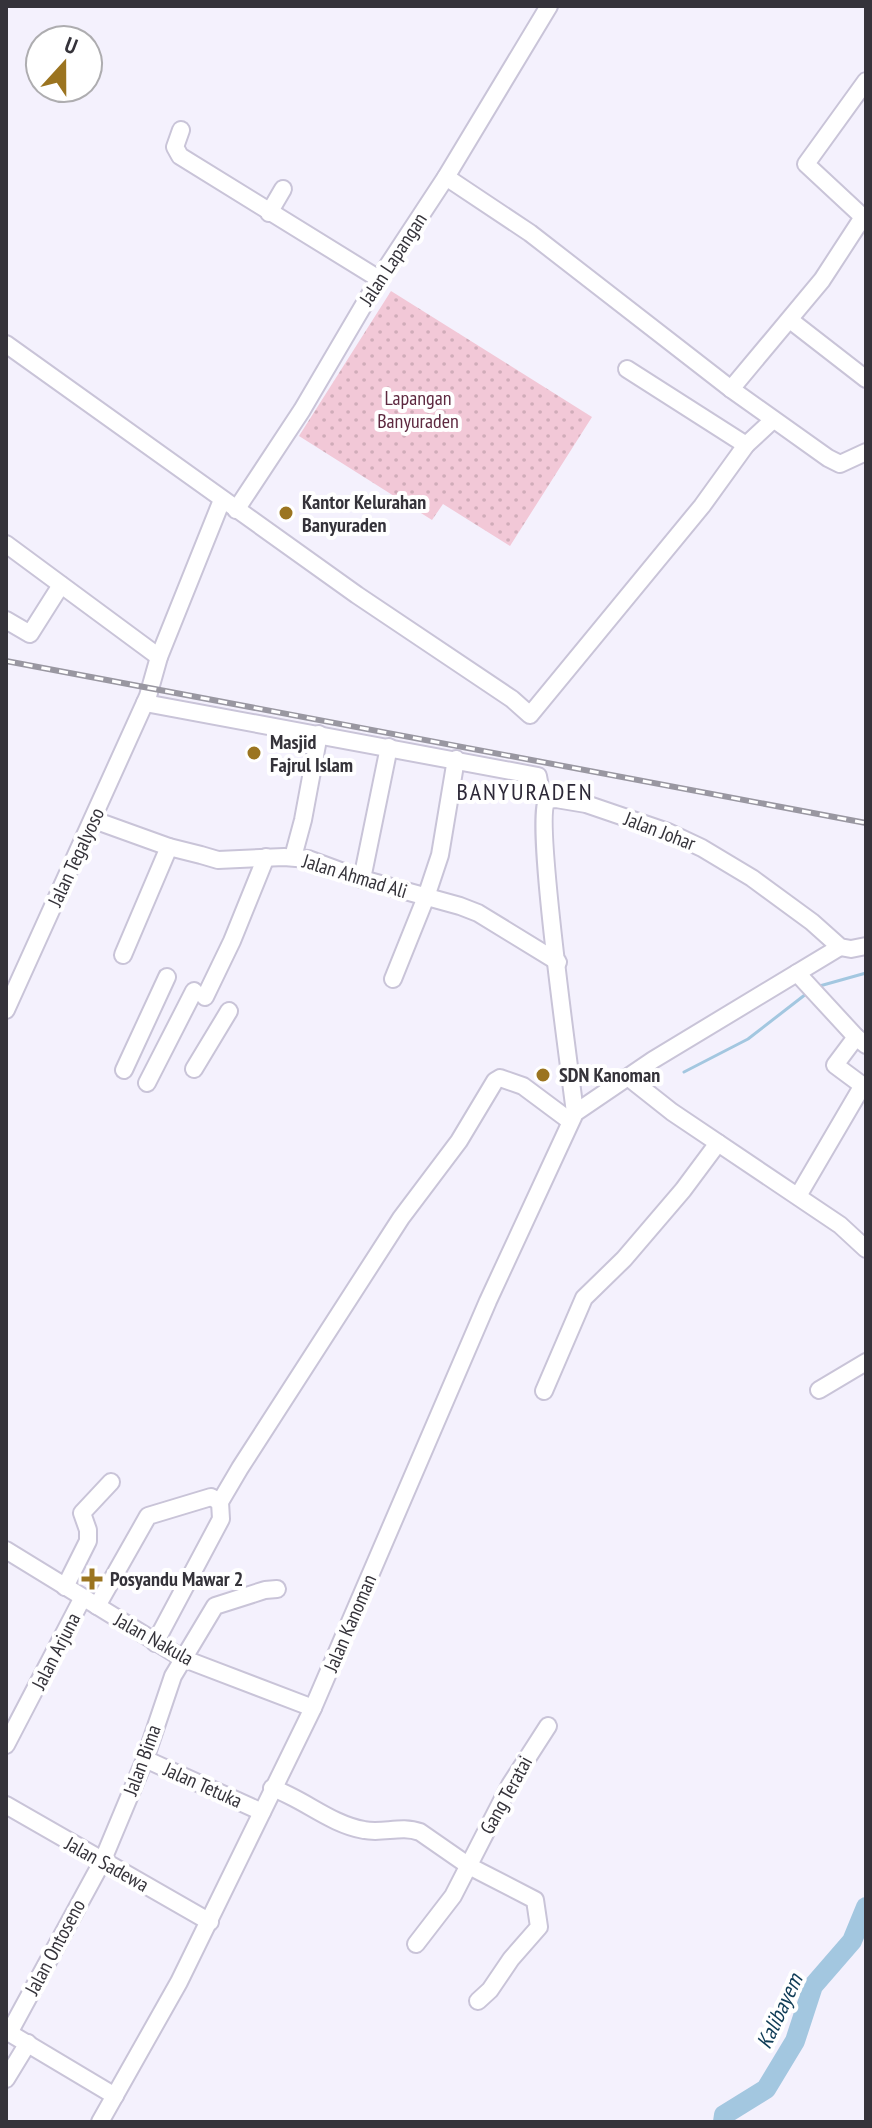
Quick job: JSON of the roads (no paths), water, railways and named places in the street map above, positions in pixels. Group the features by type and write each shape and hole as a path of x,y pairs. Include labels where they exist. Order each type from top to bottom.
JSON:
{"street":[{"name":"Jalan Lapangan","path":"159,657 229,505 302,410 379,279 446,177 549,6"},
{"path":"731,389 822,280 863,217 806,164 866,81"},
{"path":"181,130 175,147 180,156 379,279"},
{"path":"446,177 530,233 731,389 835,463 840,464 866,452"},
{"path":"269,213 283,189"},
{"path":"790,320 866,379"},
{"path":"6,344 370,606 512,699 530,715 702,506 746,445 773,420"},
{"path":"627,369 746,445"},
{"path":"6,544 159,657"},
{"path":"6,620 30,634 61,585"},
{"name":"Jalan Tegalyoso","path":"6,1010 145,703 159,657"},
{"path":"145,703 538,776 547,800 543,810 546,863 573,1117"},
{"path":"293,857 319,734"},
{"path":"362,879 389,747"},
{"path":"393,979 426,897 446,825 456,759"},
{"name":"Jalan Johar","path":"547,800 586,804 668,832 702,848 752,878 840,947"},
{"name":"Jalan Ahmad Ali","path":"94,820 169,847 218,860 266,857 308,859 362,879 478,913 558,962"},
{"path":"123,955 169,847"},
{"path":"147,1083 232,941 266,857"},
{"path":"573,1117 653,1060 840,947 851,949 866,946"},
{"path":"797,973 861,1041 835,1065 865,1086 798,1196"},
{"path":"124,1070 167,977"},
{"path":"194,1069 229,1011"},
{"path":"155,1643 221,1519 220,1502 381,1248 459,1141 495,1081 500,1078 513,1081 573,1117"},
{"path":"629,1078 853,1235 866,1249"},
{"name":"Jalan Kanoman","path":"100,2122 210,1922 313,1708 488,1301 573,1117"},
{"path":"544,1391 584,1298 624,1259 718,1143"},
{"path":"819,1390 866,1362"},
{"path":"65,1587 88,1541 82,1513 111,1482"},
{"name":"Jalan Arjuna","path":"6,1745 90,1602 148,1516 211,1497 220,1502"},
{"name":"Jalan Nakula","path":"6,1550 182,1658 313,1708"},
{"name":"Jalan Bima","path":"102,1862 145,1759 173,1676 215,1606 277,1589"},
{"name":"Gang Teratai","path":"416,1944 453,1896 510,1785 548,1726"},
{"name":"Jalan Tetuka","path":"145,1759 262,1812"},
{"path":"272,1788 346,1825 367,1831 412,1829 420,1832 469,1866 535,1900 539,1927 478,2001"},
{"name":"Jalan Sadewa","path":"6,1805 210,1922"},
{"name":"Jalan Ontoseno","path":"8,2032 102,1862"},
{"path":"8,2032 115,2096"},
{"path":"6,2079 28,2043"}],"waterway":[{"path":"816,987 866,973"},
{"path":"684,1072 748,1039 806,994"},
{"name":"Kalibayem","path":"723,2122 724,2115 766,2089 795,2041 813,1986 852,1941 866,1907"}],"railway":[{"path":"6,661 866,823"}],"place":[{"name":"Kantor Kelurahan Banyuraden","path":"286,513"},
{"name":"Masjid Fajrul Islam","path":"254,753"},
{"name":"SDN Kanoman","path":"543,1075"},
{"name":"Posyandu Mawar 2","path":"92,1579"}],"district":[{"name":"BANYURADEN","path":"525,792"}],"park label":[{"name":"Lapangan Banyuraden","path":"418,410"}]}
